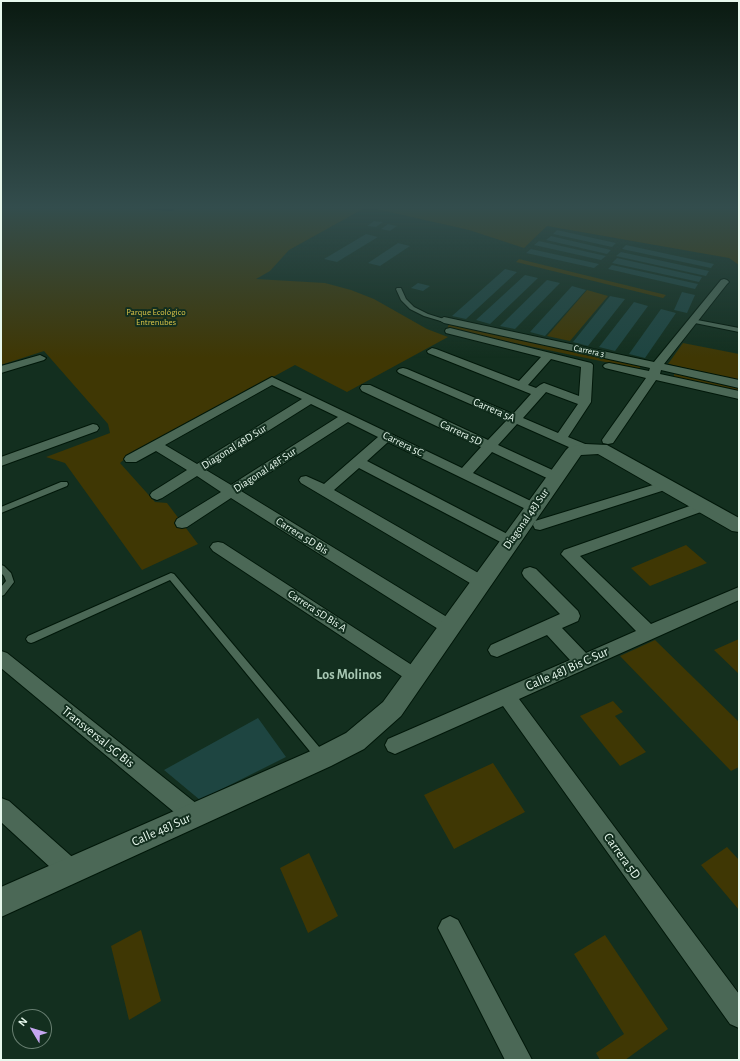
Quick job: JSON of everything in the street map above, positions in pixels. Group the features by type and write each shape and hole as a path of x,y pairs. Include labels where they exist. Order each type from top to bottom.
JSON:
{"street":[{"name":"Diagonal 48J Sur","path":"322,758 355,741 392,709 510,542 537,517 556,477 572,454 598,446 692,321 724,282"},
{"name":"Carrera 3","path":"441,323 501,332 655,371 739,395"},
{"name":"Carrera 3","path":"441,323 507,345 587,365 585,402"},
{"path":"501,332 507,345"},
{"path":"432,351 521,386 585,402 560,439"},
{"path":"521,386 549,356"},
{"path":"1,370 40,358"},
{"name":"Carrera 3","path":"609,366 655,371 739,384"},
{"name":"Carrera 5A","path":"402,371 560,439 598,446 739,511"},
{"name":"Carrera 5C","path":"156,445 272,380 464,474 537,517"},
{"name":"Carrera 5D","path":"366,388 556,477"},
{"path":"464,474 541,390"},
{"name":"Diagonal 48D Sur","path":"157,495 311,399"},
{"name":"Diagonal 48F Sur","path":"182,523 347,416"},
{"path":"1,462 93,428"},
{"path":"325,491 387,436"},
{"path":"131,459 156,445"},
{"name":"Carrera 5D Bis","path":"156,445 449,627"},
{"name":"Carrera 5A","path":"598,446 739,526"},
{"path":"358,462 510,542"},
{"path":"306,480 481,582"},
{"path":"537,517 666,485"},
{"path":"649,633 569,554 704,506"},
{"name":"Carrera 5D Bis A","path":"218,547 415,676"},
{"path":"498,650 572,616 530,573"},
{"name":"Calle 48J Bis C Sur","path":"395,745 739,593"},
{"path":"550,626 583,662"},
{"name":"Transversal 5G Bis","path":"1,658 194,815"},
{"name":"Carrera 5D","path":"506,696 739,1015"},
{"name":"Calle 48J Sur","path":"1,902 322,758"},
{"path":"1,808 70,871"},
{"path":"450,928 518,1060"}],"lane":[{"path":"399,289 404,300 412,308 441,323"},
{"path":"692,321 739,330"},
{"path":"1,510 64,484"},
{"path":"1,568 8,575 10,582 1,593"},
{"path":"31,639 171,576 322,758"}],"green space":[{"name":"Parque Ecológico Entrenubes","path":"1,259 281,259 270,271 256,279 325,283 351,290 374,299 427,329 448,337 347,392 295,365 128,456 120,463 155,502 167,503 198,544 142,570 65,463 46,457 110,433 108,424 44,351 1,365"},
{"path":"519,259 666,295 663,298 516,262"},
{"path":"730,259 739,259 739,265"},
{"path":"587,290 608,296 570,341 547,336"},
{"path":"449,324 641,366 639,369 447,329"},
{"path":"683,343 739,354 739,380 668,364"},
{"path":"674,373 739,387 739,392 674,378"},
{"path":"686,545 707,563 650,586 631,568"},
{"path":"739,639 739,674 714,650"},
{"path":"655,640 739,722 739,767 731,771 620,656"},
{"path":"613,701 623,712 615,716 646,752 620,766 580,716"},
{"path":"493,763 525,812 454,849 424,795"},
{"path":"727,847 739,860 739,910 701,865"},
{"path":"309,853 338,916 308,933 280,868"},
{"path":"141,930 161,1001 129,1020 111,946"},
{"path":"605,935 668,1029 625,1060 600,1060 596,1053 624,1034 574,954"}],"building":[{"path":"325,259 343,259 337,262"},
{"path":"375,259 391,259 380,266 368,263"},
{"path":"551,259 574,259 599,264 594,268"},
{"path":"616,259 619,259 702,277 699,282 612,263"},
{"path":"627,259 651,259 709,271 706,276"},
{"path":"667,259 689,259 714,264 711,268"},
{"path":"612,265 698,284 695,289 608,269"},
{"path":"505,269 517,272 466,319 452,316"},
{"path":"525,275 538,278 490,324 476,320"},
{"path":"547,280 560,283 515,329 500,326"},
{"path":"418,283 430,286 423,291 411,288"},
{"path":"572,286 586,290 545,336 530,332"},
{"path":"682,292 695,295 687,313 674,310"},
{"path":"610,296 625,299 588,346 573,342"},
{"path":"634,302 648,306 615,351 599,347"},
{"path":"661,309 676,313 645,358 629,354"},
{"path":"258,718 286,757 200,800 164,770"}],"district":[{"name":"Los Molinos","path":"349,675"}]}
